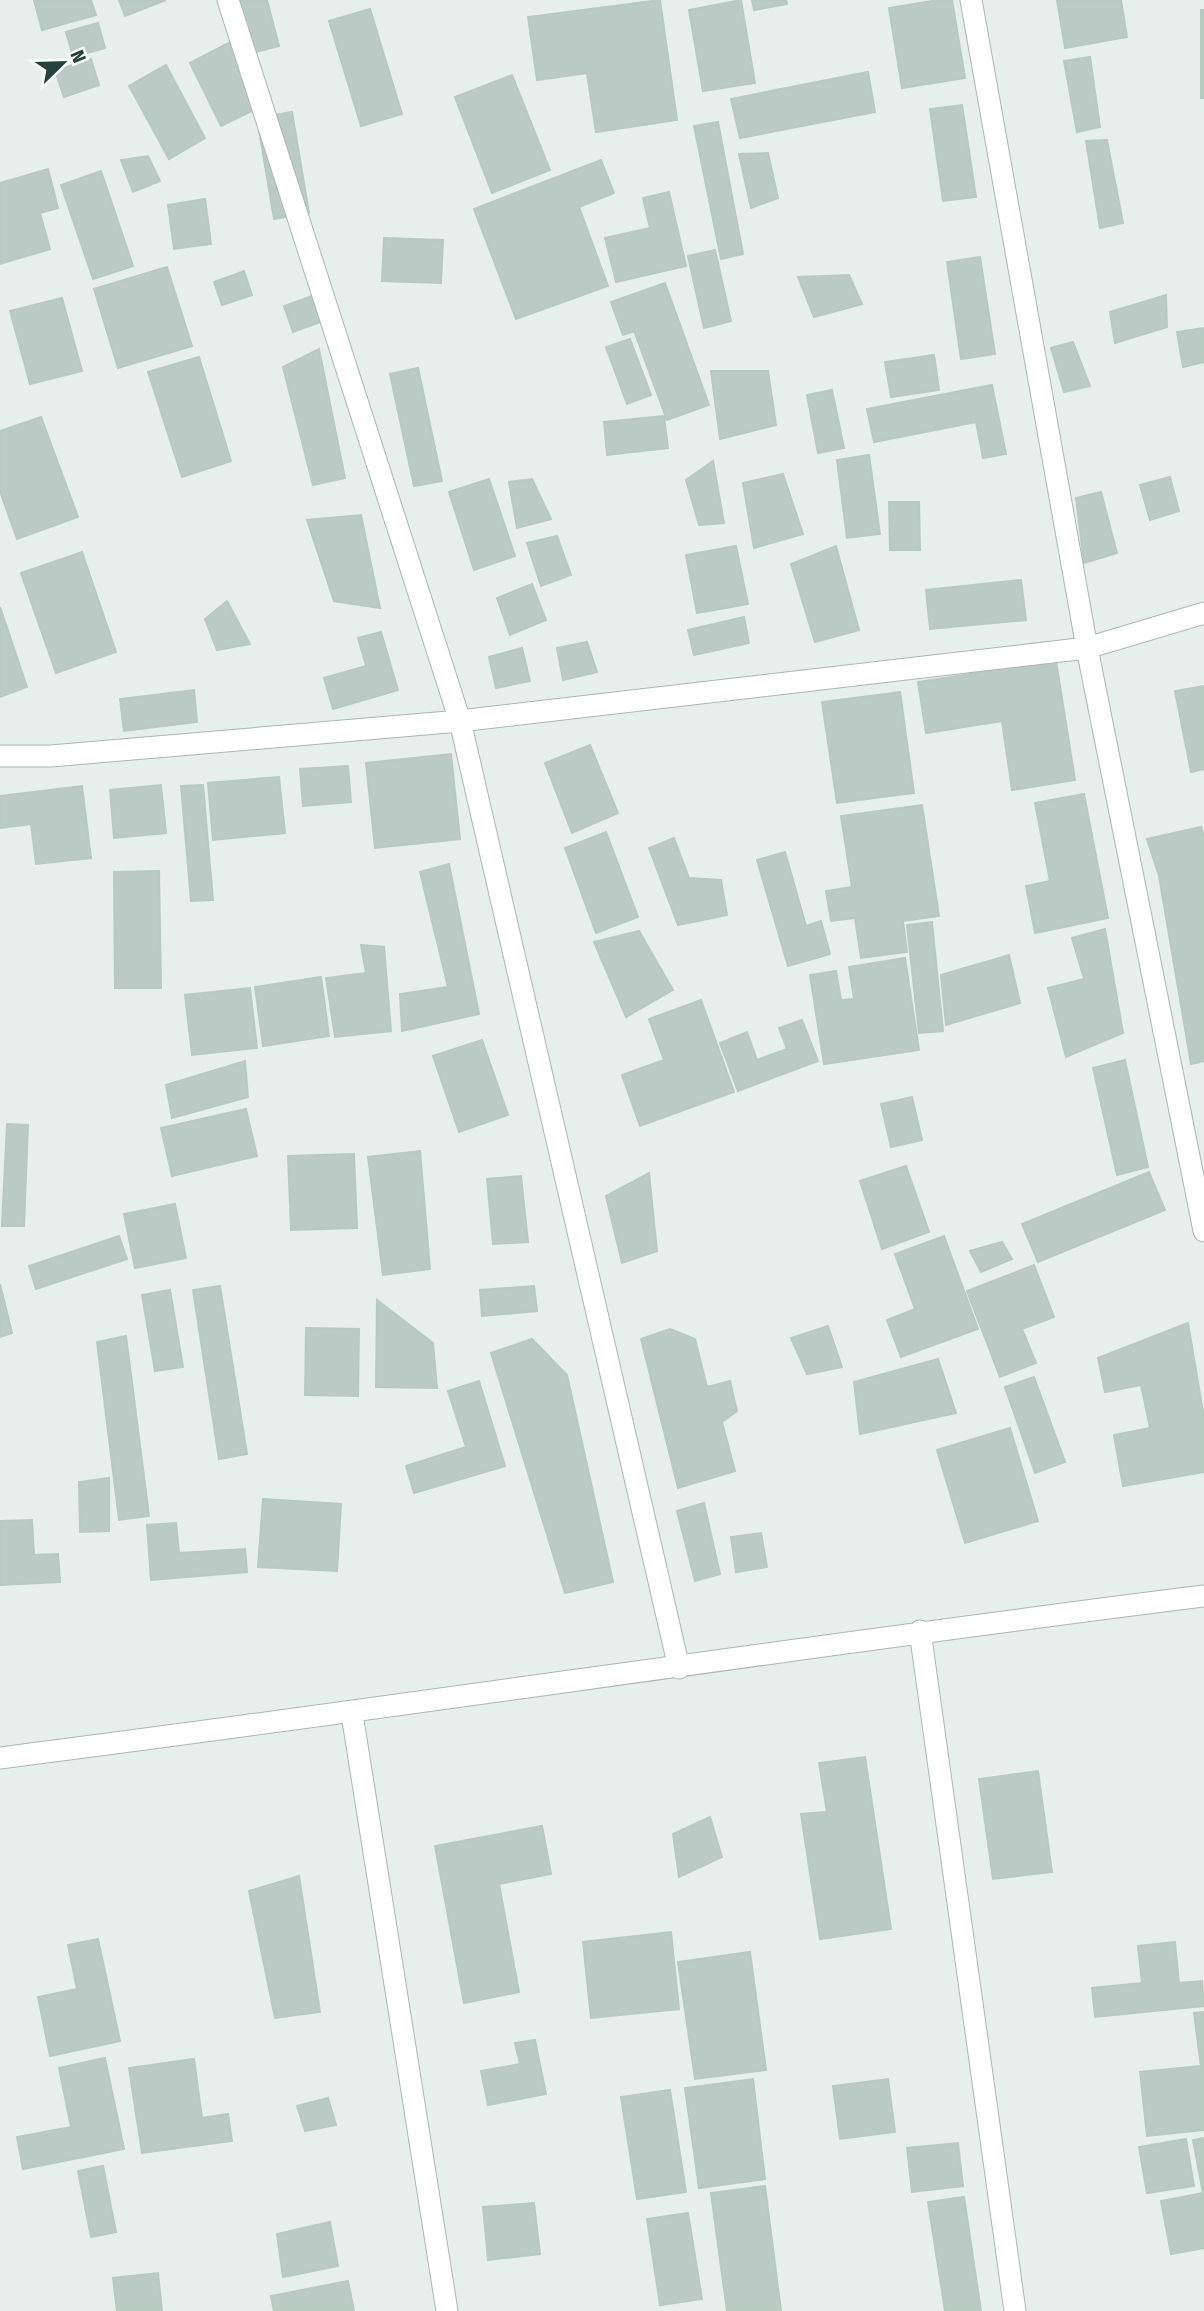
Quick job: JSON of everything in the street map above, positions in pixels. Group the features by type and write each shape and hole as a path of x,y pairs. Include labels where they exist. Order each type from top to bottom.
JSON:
{"street":[{"path":"228,0 460,721 679,1668"},
{"path":"971,0 1087,648 1204,1231"},
{"path":"0,756 51,756 460,721 1087,648 1204,613"},
{"path":"0,1758 352,1714 920,1631 1204,1596"},
{"path":"920,1631 1015,2311"},
{"path":"352,1714 446,2311"}],"building":[{"path":"34,0 91,0 96,15 42,30"},
{"path":"119,0 166,0 125,16"},
{"path":"239,0 267,0 279,46 252,53"},
{"path":"660,0 677,120 596,132 587,73 537,80 528,17"},
{"path":"741,0 755,83 703,91 689,10"},
{"path":"752,0 786,0 787,4 754,10"},
{"path":"952,0 965,78 902,88 889,8"},
{"path":"1057,0 1121,0 1127,37 1065,48"},
{"path":"370,9 402,114 361,126 329,21"},
{"path":"1201,10 1204,10 1204,98 1201,98"},
{"path":"98,23 105,48 73,57 66,32"},
{"path":"236,39 268,103 221,126 190,63"},
{"path":"1090,57 1100,127 1077,132 1064,61"},
{"path":"91,59 99,85 64,97 55,71"},
{"path":"166,65 205,138 169,159 129,86"},
{"path":"868,72 875,112 740,138 731,99"},
{"path":"512,75 550,170 492,193 455,97"},
{"path":"962,105 976,197 943,201 930,109"},
{"path":"292,112 309,213 274,219 257,118"},
{"path":"718,122 743,254 721,259 694,126"},
{"path":"1107,140 1123,223 1100,228 1086,141"},
{"path":"768,153 778,198 751,208 739,154"},
{"path":"148,156 160,181 133,192 121,160"},
{"path":"601,160 614,193 579,207 608,286 516,319 474,209"},
{"path":"48,169 58,208 40,213 50,249 0,264 0,183"},
{"path":"101,171 133,266 93,279 61,185"},
{"path":"669,192 686,266 616,282 605,238 650,228 643,198"},
{"path":"205,199 211,244 174,249 168,205"},
{"path":"384,238 443,240 441,283 382,281"},
{"path":"715,250 731,321 704,328 688,256"},
{"path":"980,257 995,354 961,359 947,262"},
{"path":"167,267 192,346 118,368 94,289"},
{"path":"244,271 252,295 222,305 214,282"},
{"path":"849,275 862,304 814,317 798,277"},
{"path":"665,283 709,405 667,420 634,331 623,335 611,302"},
{"path":"1166,295 1167,327 1115,343 1110,312"},
{"path":"312,296 321,322 293,332 284,306"},
{"path":"62,298 82,371 30,384 10,311"},
{"path":"1204,328 1204,362 1183,367 1177,332"},
{"path":"630,339 651,395 627,404 606,347"},
{"path":"1073,342 1090,386 1064,392 1051,348"},
{"path":"319,349 345,478 313,485 283,367"},
{"path":"934,355 939,390 891,397 885,362"},
{"path":"199,357 231,461 182,477 148,372"},
{"path":"418,368 442,481 414,486 390,374"},
{"path":"711,371 768,371 776,425 720,439"},
{"path":"992,385 1006,454 983,458 976,422 874,442 867,409"},
{"path":"832,390 844,448 818,453 807,395"},
{"path":"664,416 668,448 607,455 604,422"},
{"path":"41,417 78,517 17,539 0,491 0,431"},
{"path":"869,455 880,534 847,538 837,460"},
{"path":"713,461 724,523 699,525 686,480"},
{"path":"783,474 803,534 754,548 743,483"},
{"path":"1170,477 1179,511 1150,520 1140,485"},
{"path":"489,479 515,556 474,570 449,492"},
{"path":"532,479 551,519 517,528 509,482"},
{"path":"1101,492 1117,553 1084,563 1076,498"},
{"path":"889,502 919,502 920,550 890,550"},
{"path":"361,515 380,608 334,601 307,520"},
{"path":"557,536 571,575 541,586 527,543"},
{"path":"736,546 748,604 697,613 686,555"},
{"path":"836,546 859,630 815,642 791,564"},
{"path":"82,552 116,652 56,673 21,573"},
{"path":"1021,580 1026,620 930,629 926,590"},
{"path":"532,584 546,620 510,635 497,598"},
{"path":"227,601 250,644 217,650 205,619"},
{"path":"0,607 27,687 0,697"},
{"path":"744,617 749,643 694,655 688,630"},
{"path":"381,632 398,690 333,709 324,678 366,666 358,638"},
{"path":"587,642 597,672 563,680 557,648"},
{"path":"522,648 530,681 496,688 489,657"},
{"path":"1056,661 1075,780 1012,790 1002,721 926,733 918,682"},
{"path":"1204,686 1204,769 1191,772 1175,691"},
{"path":"194,690 197,722 124,731 120,699"},
{"path":"900,692 914,793 837,803 822,702"},
{"path":"590,745 618,813 572,833 545,763"},
{"path":"451,754 460,839 375,848 366,763"},
{"path":"348,766 351,802 303,806 300,769"},
{"path":"279,777 285,833 213,840 208,783"},
{"path":"161,785 166,833 114,838 110,790"},
{"path":"203,785 213,900 191,901 181,786"},
{"path":"82,786 91,858 36,864 31,824 0,828 0,796"},
{"path":"1084,794 1108,918 1035,933 1026,886 1050,881 1035,803"},
{"path":"922,805 939,916 903,921 907,952 861,958 855,918 831,921 826,891 852,887 841,816"},
{"path":"1201,827 1204,836 1204,1061 1191,1064 1159,876 1147,839"},
{"path":"606,832 638,917 596,933 565,848"},
{"path":"674,838 689,878 721,880 727,915 678,925 649,848"},
{"path":"785,852 806,926 821,921 830,954 788,966 757,860"},
{"path":"449,864 479,1014 402,1031 400,994 448,987 420,872"},
{"path":"159,871 161,988 115,988 114,872"},
{"path":"932,922 943,1031 919,1033 907,925"},
{"path":"1105,929 1123,1033 1066,1057 1048,988 1084,979 1072,938"},
{"path":"639,931 673,990 626,1017 594,942"},
{"path":"361,945 384,947 391,1031 335,1037 326,978 366,973"},
{"path":"1009,955 1020,1003 946,1025 941,975"},
{"path":"905,958 919,1050 824,1064 810,975 836,971 841,1000 854,999 849,967"},
{"path":"321,977 329,1036 263,1046 255,987"},
{"path":"250,988 257,1048 192,1055 185,995"},
{"path":"701,1000 734,1092 640,1126 622,1075 664,1060 649,1019"},
{"path":"802,1020 818,1061 738,1091 720,1043 747,1032 757,1060 787,1049 779,1028"},
{"path":"482,1040 508,1115 459,1132 433,1056"},
{"path":"1125,1060 1148,1167 1117,1175 1093,1068"},
{"path":"245,1061 248,1097 172,1118 166,1085"},
{"path":"912,1097 922,1140 891,1147 881,1104"},
{"path":"246,1109 257,1156 172,1176 161,1128"},
{"path":"7,1124 28,1125 24,1226 2,1226"},
{"path":"420,1151 430,1269 383,1275 368,1157"},
{"path":"354,1154 357,1228 291,1230 288,1156"},
{"path":"906,1166 929,1232 882,1249 860,1181"},
{"path":"1149,1172 1165,1210 1038,1262 1022,1224"},
{"path":"649,1173 657,1251 622,1263 606,1196"},
{"path":"521,1176 528,1242 493,1244 487,1179"},
{"path":"175,1204 186,1258 135,1268 124,1214"},
{"path":"119,1236 127,1259 36,1289 29,1266"},
{"path":"944,1236 978,1329 901,1357 887,1320 915,1309 895,1254"},
{"path":"1002,1242 1012,1259 981,1272 970,1251"},
{"path":"1034,1265 1054,1317 1022,1329 1036,1363 1000,1377 967,1291"},
{"path":"0,1284 12,1333 0,1337"},
{"path":"220,1286 247,1454 219,1459 193,1290"},
{"path":"534,1286 537,1311 482,1316 480,1290"},
{"path":"170,1290 183,1367 155,1371 142,1295"},
{"path":"377,1300 433,1343 437,1388 376,1387"},
{"path":"1188,1323 1204,1418 1204,1472 1123,1486 1114,1435 1150,1428 1141,1385 1105,1392 1098,1358"},
{"path":"828,1326 842,1367 807,1374 791,1338"},
{"path":"306,1328 359,1329 358,1396 305,1395"},
{"path":"670,1329 695,1339 707,1387 730,1381 737,1411 722,1422 735,1471 678,1488 641,1339"},
{"path":"126,1336 149,1516 119,1520 97,1342"},
{"path":"532,1339 567,1375 613,1582 565,1593 491,1353"},
{"path":"938,1359 956,1413 860,1434 854,1382"},
{"path":"1034,1377 1065,1462 1035,1473 1005,1387"},
{"path":"479,1381 505,1466 414,1493 406,1466 466,1447 448,1391"},
{"path":"1010,1428 1038,1521 965,1543 937,1450"},
{"path":"109,1478 109,1531 80,1532 79,1482"},
{"path":"263,1499 341,1504 337,1571 258,1567"},
{"path":"704,1503 720,1574 695,1581 677,1511"},
{"path":"32,1520 34,1555 58,1554 60,1582 0,1585 0,1521"},
{"path":"176,1523 179,1553 245,1549 247,1572 151,1580 147,1525"},
{"path":"761,1533 767,1567 736,1572 731,1537"},
{"path":"865,1757 891,1929 820,1939 801,1814 827,1812 819,1763"},
{"path":"1038,1771 1052,1872 993,1879 979,1779"},
{"path":"710,1817 722,1857 679,1877 673,1834"},
{"path":"542,1826 551,1874 499,1884 519,1992 464,2003 435,1846"},
{"path":"299,1876 320,2012 275,2018 249,1891"},
{"path":"671,1932 679,2009 591,2018 583,1942"},
{"path":"98,1939 120,2041 50,2056 38,1997 77,1989 68,1945"},
{"path":"1175,1942 1179,1983 1202,1981 1204,2006 1095,2017 1092,1988 1142,1983 1138,1946"},
{"path":"750,1952 766,2070 695,2079 678,1962"},
{"path":"1204,2012 1204,2130 1147,2136 1140,2072 1201,2066 1194,2013"},
{"path":"535,2040 546,2094 488,2105 481,2071 520,2064 515,2043"},
{"path":"105,2058 124,2149 23,2169 17,2137 71,2127 59,2068"},
{"path":"194,2059 202,2118 228,2114 232,2141 142,2153 129,2068"},
{"path":"753,2079 765,2179 699,2188 685,2088"},
{"path":"888,2079 895,2132 840,2139 833,2086"},
{"path":"670,2090 686,2192 637,2199 621,2097"},
{"path":"328,2098 336,2125 305,2131 297,2106"},
{"path":"1204,2138 1204,2248 1171,2254 1161,2201 1203,2193 1193,2140"},
{"path":"1186,2139 1194,2186 1147,2193 1139,2147"},
{"path":"958,2143 963,2186 912,2192 907,2148"},
{"path":"103,2166 116,2232 91,2237 78,2171"},
{"path":"765,2186 781,2311 727,2311 711,2193"},
{"path":"964,2197 981,2311 945,2311 928,2202"},
{"path":"534,2203 540,2254 488,2260 483,2207"},
{"path":"688,2213 702,2299 660,2305 647,2219"},
{"path":"330,2222 338,2266 283,2277 277,2234"},
{"path":"158,2273 162,2311 117,2311 113,2278"},
{"path":"348,2281 354,2311 274,2311 271,2296"}]}
